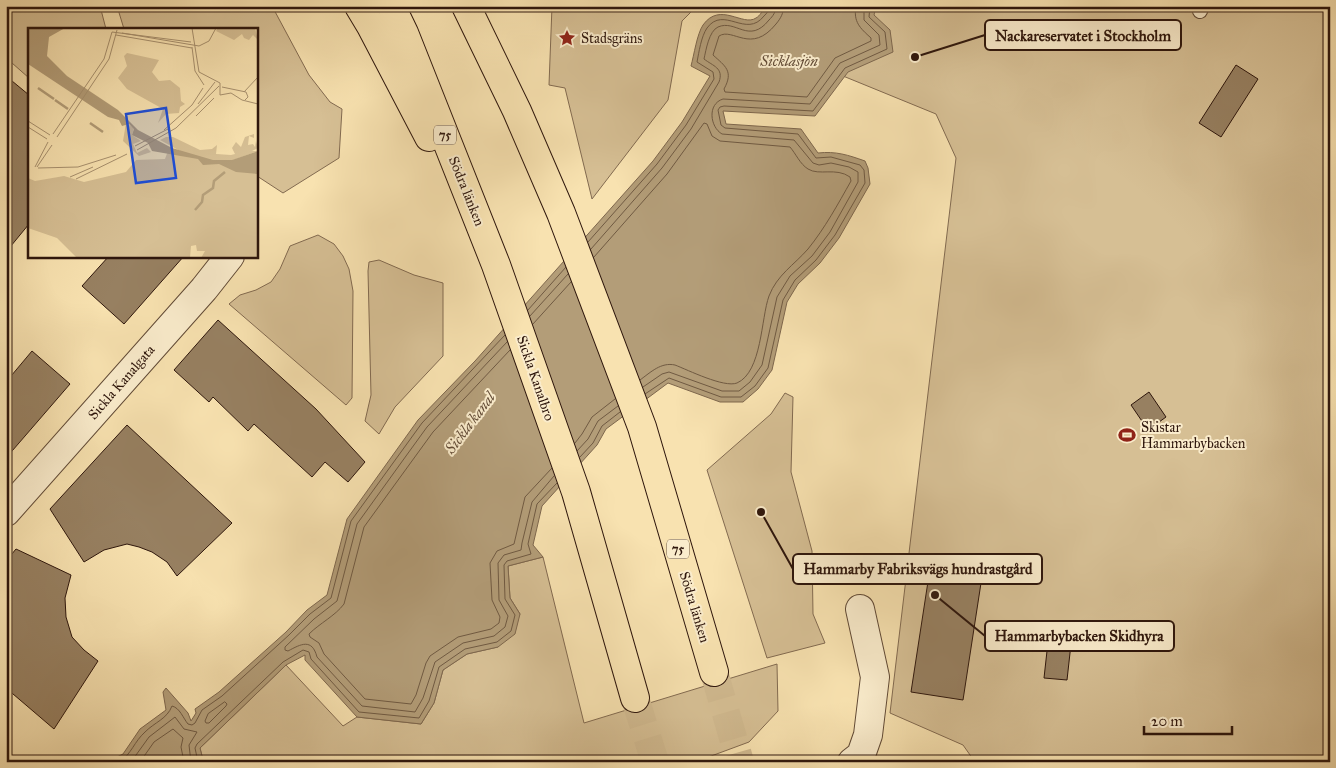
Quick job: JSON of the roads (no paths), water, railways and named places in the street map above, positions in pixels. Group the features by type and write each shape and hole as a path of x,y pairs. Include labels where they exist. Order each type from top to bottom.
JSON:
{"highway":[{"path":"359,6 496,265"},
{"name":"Södra länken","path":"391,6 404,33 496,265"},
{"name":"75","path":"466,6 518,111"},
{"path":"478,6 518,111"},
{"name":"Södra länken","path":"518,111 562,213 642,427 714,672"},
{"name":"Sickla Kanalbro","path":"496,265 576,492 636,698"}],"street":[{"name":"Sickla Kanalgata","path":"8,508 204,289 228,258"},
{"path":"852,762 860,755 868,734 875,677 860,609"}],"water":[{"path":"766,6 876,6 874,15 890,30 893,52 848,72 815,116 723,111 726,124 801,129 818,153 836,153 853,157 865,161 868,168 870,184 839,238 820,263 798,284 787,302 772,370 758,389 743,402 720,402 668,383 606,429 597,445 542,506 533,545 543,557 508,566 510,598 520,614 515,634 498,647 467,654 443,670 434,703 421,724 357,717 305,660 305,655 286,665 200,748 203,760 199,762 114,762 117,757 123,754 140,729 166,710 163,692 166,688 188,713 191,721 196,713 195,709 219,692 286,632 307,610 327,595 347,519 418,420 475,361 653,161 682,122 710,76 691,66 697,39 703,25 710,18 717,15 751,20 759,16"}],"tunnel":[{"path":"714,672 740,762"},
{"path":"635,698 655,762"}],"place":[{"name":"Stadsgräns","path":"567,38"},
{"name":"Nackareservatet i Stockholm","path":"915,57"},
{"name":"Skistar Hammarbybacken","path":"1127,435"},
{"name":"Hammarby Fabriksvägs hundrastgård","path":"761,512"},
{"name":"Hammarbybacken Skidhyra","path":"935,595"}],"water label":[{"name":"Sicklasjön","path":"789,61"},
{"name":"Sickla kanal","path":"470,423"}]}
